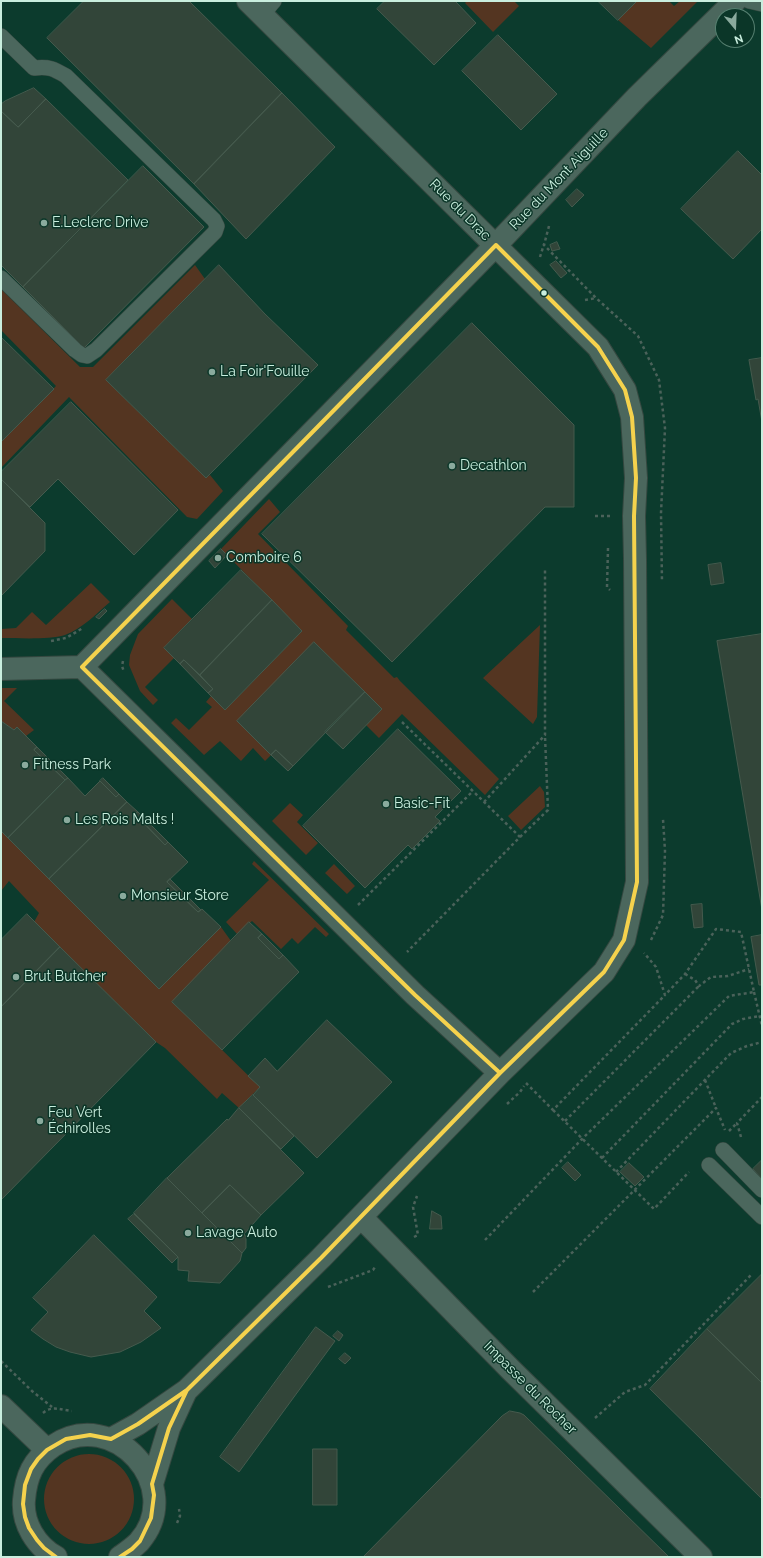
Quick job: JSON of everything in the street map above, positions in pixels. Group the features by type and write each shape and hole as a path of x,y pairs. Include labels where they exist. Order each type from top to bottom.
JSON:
{"street":[{"name":"Rue du Mont Aiguille","path":"82,667 496,245 637,97 735,1"},
{"name":"Rue du Drac","path":"187,1390 321,1258 500,1073 604,972 624,940 637,882 634,516 636,478 632,417 625,390 598,347 262,6"},
{"path":"1,669 82,667 415,995 500,1073"},
{"name":"Impasse du Rocher","path":"361,1217 511,1370 701,1557"},
{"path":"111,1439 138,1424 187,1390"},
{"path":"120,1557 132,1549 140,1541 146,1530 153,1508 152,1484 169,1428 187,1390"},
{"path":"1,1406 47,1450"},
{"path":"56,1557 44,1548 33,1534 25,1517 23,1504 25,1485 31,1469 47,1450 58,1443 79,1436 100,1436 111,1439 125,1446 137,1457 145,1468 152,1484"}],"lane":[{"path":"749,1 762,4"},
{"path":"1,36 34,68 45,66 66,76 214,220 217,226 215,232 96,350 87,356 82,355 75,350 1,278"},
{"path":"723,1150 762,1190"},
{"path":"709,1165 762,1217"}],"path":[{"path":"539,260 554,206 544,194"},
{"path":"544,244 596,298 638,336 659,380 665,428 661,513 662,589"},
{"path":"580,300 596,298"},
{"path":"661,449 664,446"},
{"path":"608,547 607,587 614,596"},
{"path":"406,953 548,810 545,570"},
{"path":"123,659 122,666 125,678"},
{"path":"402,722 520,837"},
{"path":"484,802 546,735"},
{"path":"353,910 473,791"},
{"path":"640,959 645,953 663,915 665,851 663,813"},
{"path":"553,1110 685,974 716,929 741,932 762,1026"},
{"path":"624,940 645,953 656,967 665,995"},
{"path":"565,1121 699,986 712,977 728,976 749,969"},
{"path":"685,974 695,980 699,986"},
{"path":"484,1240 583,1138 729,996 754,992"},
{"path":"602,1158 732,1024 760,1016"},
{"path":"616,1172 731,1053 747,1046 762,1042"},
{"path":"503,1108 520,1092 531,1077"},
{"path":"705,1080 726,1134"},
{"path":"526,1083 654,1210"},
{"path":"742,1139 737,1123 762,1097"},
{"path":"533,1292 716,1108"},
{"path":"324,1289 372,1270 394,1250 418,1235 413,1207 418,1192"},
{"path":"577,1435 615,1399 625,1392 645,1385 752,1274"},
{"path":"1,1360 32,1392 52,1408"}],"shaded area":[{"path":"1,1 762,1 762,1557 1,1557"},
{"path":"467,1 514,1 519,6 493,32 465,3"},
{"path":"637,1 669,1 674,6 680,1 698,1 651,48 618,20"},
{"path":"195,265 205,279 106,380 206,478 210,475 223,491 197,519 187,517 69,397 1,468 1,442 56,386 1,330 1,289 80,367 93,367"},
{"path":"269,499 280,512 258,534 348,626 346,630 394,678 397,677 499,779 485,795 402,714 379,738 366,725 382,709 314,642 271,755 265,761 253,748 241,761 220,741 204,755 171,723 176,718 189,730 212,707 206,702 211,696 225,710 302,631 221,549"},
{"path":"91,583 110,602 77,629 65,635 51,638 1,638 1,629 16,628 32,612 46,625"},
{"path":"172,599 192,619 164,648 174,658 145,687 158,700 153,705 140,691 129,665 130,655 138,634"},
{"path":"540,625 537,717 533,724 483,678"},
{"path":"1,688 17,688 4,701 34,730 26,736 17,728 14,730 1,721"},
{"path":"540,786 544,792 545,807 521,830 508,816"},
{"path":"290,803 303,815 297,822 318,843 306,855 272,821"},
{"path":"1,831 159,989 221,927 231,941 173,1002 260,1087 239,1108 222,1093 217,1099 165,1048 156,1042 34,922 39,913 9,881 1,891"},
{"path":"254,861 329,934 326,937 315,927 298,944 292,938 281,949 252,921 237,934 226,922 269,880 252,864"},
{"path":"334,864 355,886 347,894 325,873"},
{"path":"89,1454 106,1457 121,1467 131,1482 134,1499 131,1516 121,1531 106,1541 89,1544 72,1541 57,1531 47,1516 44,1499 47,1482 57,1467 72,1457"}],"building":[{"path":"84,1 189,1 282,93 194,184 47,38"},
{"path":"385,1 457,1 456,2 476,23 434,65 377,9"},
{"path":"598,1 637,1 618,20"},
{"path":"498,35 557,94 521,130 462,71"},
{"path":"34,88 46,99 18,127 1,111 1,104"},
{"path":"282,93 335,147 246,239 194,184"},
{"name":"E.Leclerc Drive","path":"46,99 128,180 23,287 1,265 1,111 18,127"},
{"path":"738,151 762,175 762,229 733,259 681,209"},
{"path":"143,166 204,227 84,348 23,287"},
{"path":"577,189 584,195 572,207 566,200"},
{"path":"557,242 560,249 552,251 550,245"},
{"path":"556,261 567,273 561,278 550,265"},
{"name":"La Foir'Fouille","path":"219,265 265,314 318,365 206,478 106,380"},
{"name":"Decathlon","path":"472,323 574,425 574,507 545,507 392,662 262,534"},
{"path":"1,337 54,389 1,442"},
{"path":"762,358 762,422 758,399 756,400 749,360"},
{"path":"71,402 178,510 134,555 58,479 30,507 1,479 1,472"},
{"path":"1,479 45,523 45,551 1,596"},
{"name":"Comboire 6","path":"221,549 227,555 215,568 209,561"},
{"path":"721,563 724,583 711,585 708,565"},
{"path":"241,570 272,600 200,675 184,660 180,664 164,648"},
{"path":"272,600 302,631 225,710 208,693 213,689 200,675"},
{"path":"105,609 107,611 99,619 96,617"},
{"path":"762,634 762,910 717,641"},
{"path":"314,642 365,692 293,766 276,750 271,755 237,721"},
{"path":"184,660 213,689 208,693 180,664"},
{"path":"365,692 382,709 343,749 325,732"},
{"name":"Fitness Park","path":"1,721 14,730 17,727 37,747 34,750 65,780 8,838 1,831"},
{"name":"Basic-Fit","path":"398,729 461,791 435,817 440,821 412,849 408,845 365,888 303,826"},
{"path":"37,747 68,778 65,780 34,750"},
{"path":"276,750 293,766 288,771 271,755"},
{"name":"Les Rois Malts !","path":"68,778 85,796 100,781 116,797 119,794 127,802 49,879 8,838"},
{"path":"103,778 119,794 116,797 100,781"},
{"name":"Monsieur Store","path":"127,802 138,812 135,814 165,845 168,842 188,862 167,882 198,912 202,909 221,927 159,989 49,879"},
{"path":"138,812 168,842 165,845 135,814"},
{"path":"170,879 201,910 198,912 167,882"},
{"path":"702,904 703,927 694,928 691,905"},
{"name":"Brut Butcher","path":"27,914 60,947 1,1007 1,940"},
{"path":"249,922 262,934 258,938 279,959 283,955 299,972 222,1050 172,1002"},
{"path":"262,934 283,955 279,959 258,938"},
{"path":"762,935 762,985 759,985 751,937"},
{"name":"Feu Vert Échirolles","path":"60,947 156,1042 1,1200 1,1007"},
{"path":"327,1020 392,1082 317,1158 253,1095 260,1087 248,1076 265,1058 277,1071"},
{"path":"253,1095 294,1136 281,1149 239,1108"},
{"path":"239,1108 304,1173 261,1215 230,1185 202,1213 167,1178"},
{"path":"762,1160 762,1179 753,1169"},
{"path":"568,1162 581,1175 575,1181 562,1168"},
{"path":"629,1163 644,1177 635,1186 620,1172"},
{"name":"Lavage Auto","path":"167,1178 242,1253 240,1261 220,1283 188,1281 189,1271 178,1270 178,1257 134,1213"},
{"path":"230,1185 261,1215 244,1234 246,1237 246,1248 242,1253 202,1213"},
{"path":"432,1211 441,1216 442,1229 430,1229"},
{"path":"134,1214 178,1257 172,1263 128,1219"},
{"path":"94,1235 157,1297 144,1311 161,1328 141,1342 120,1352 91,1357 56,1347 31,1330 48,1312 33,1298"},
{"path":"762,1274 762,1383 707,1329"},
{"path":"316,1327 335,1341 239,1472 220,1457"},
{"path":"707,1329 762,1383 762,1499 650,1389"},
{"path":"338,1331 343,1335 339,1341 333,1336"},
{"path":"345,1353 351,1358 345,1364 339,1359"},
{"path":"510,1411 524,1415 669,1557 363,1557 502,1416"},
{"path":"313,1449 337,1449 337,1505 313,1505"}],"transit line":[{"path":"496,245 82,667 415,995 500,1073"},
{"path":"56,1557 44,1548 37,1540 29,1528 25,1517 23,1504 25,1485 31,1469 38,1459 47,1450 66,1439 90,1435 111,1439 138,1424 187,1390 321,1258 500,1073 604,972 624,940 637,882 634,516 636,478 632,417 625,390 598,347 496,245"},
{"path":"120,1557 132,1549 140,1541 151,1518 154,1495 152,1484 169,1428 187,1390 191,1386"}],"place":[{"name":"E.Leclerc Drive","path":"44,223"},
{"name":"La Foir'Fouille","path":"212,372"},
{"name":"Decathlon","path":"452,466"},
{"name":"Comboire 6","path":"218,558"},
{"name":"Fitness Park","path":"25,765"},
{"name":"Basic-Fit","path":"386,804"},
{"name":"Les Rois Malts !","path":"67,820"},
{"name":"Monsieur Store","path":"123,896"},
{"name":"Brut Butcher","path":"16,977"},
{"name":"Feu Vert Échirolles","path":"40,1121"},
{"name":"Lavage Auto","path":"188,1233"}]}
